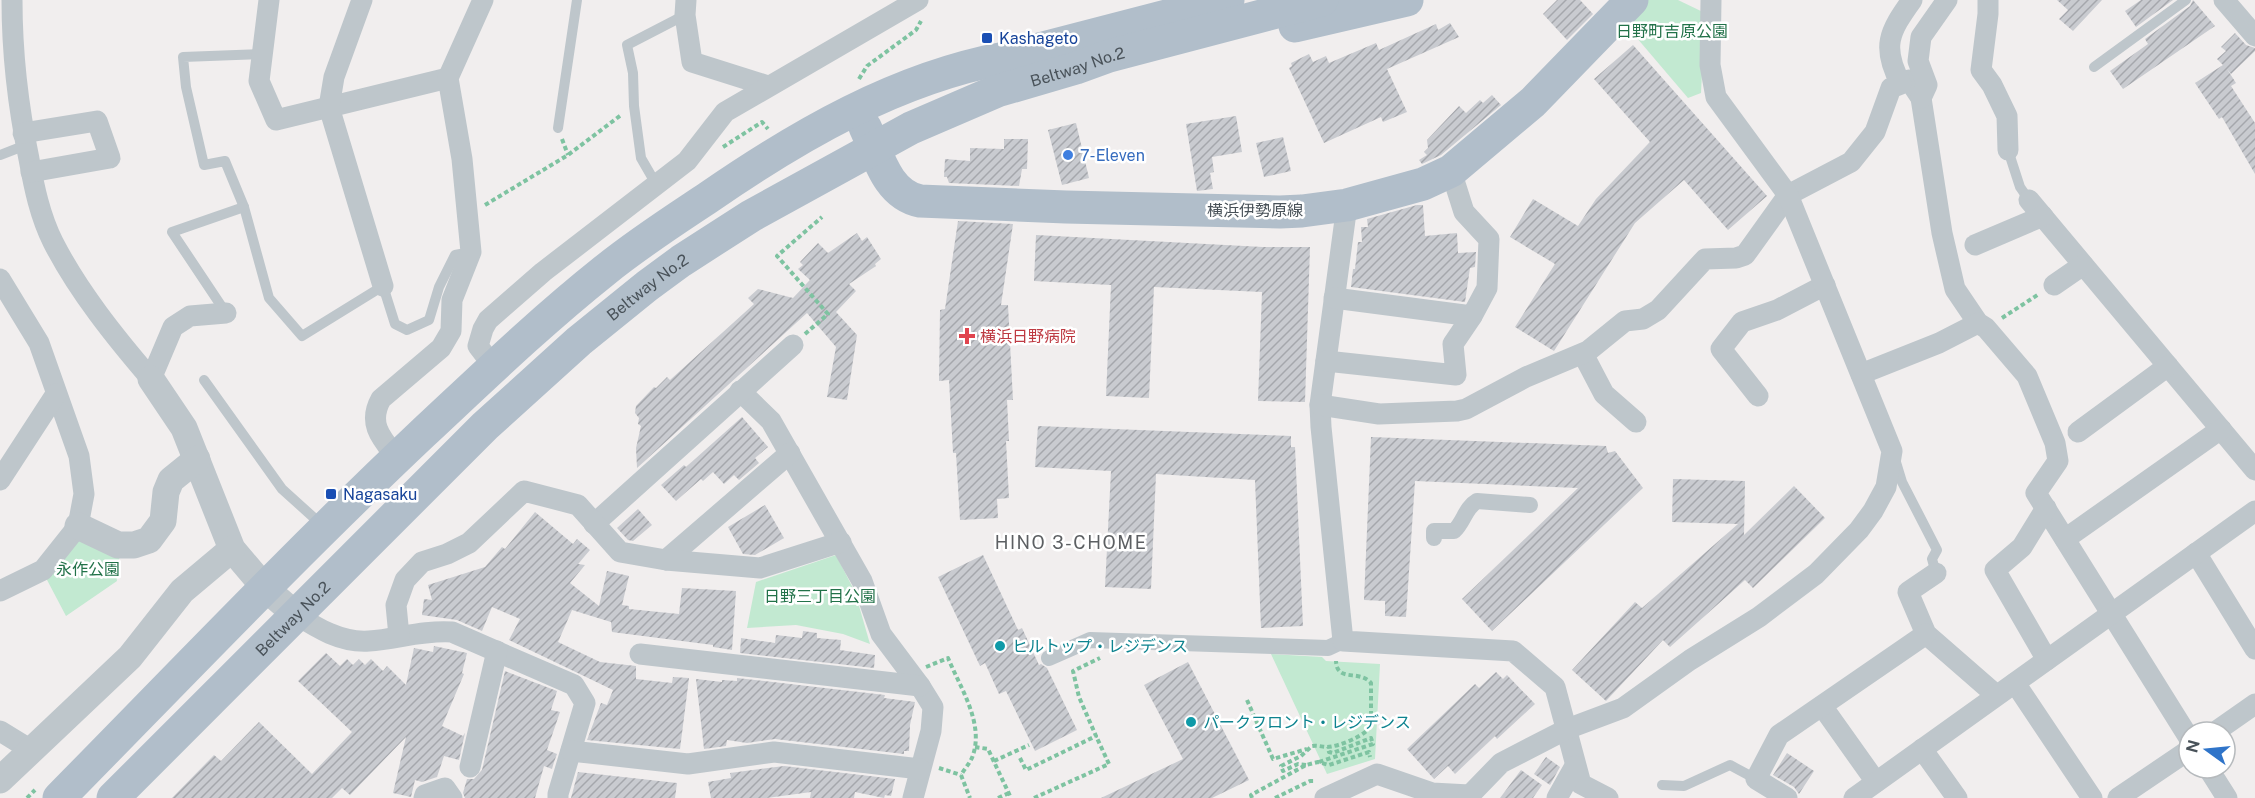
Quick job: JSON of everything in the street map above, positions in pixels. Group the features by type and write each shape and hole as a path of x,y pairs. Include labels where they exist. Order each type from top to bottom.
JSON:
{"main road":[{"path":"971,64 1001,45 1148,0"},
{"name":"Beltway No.2","path":"59,798 324,528 494,367 571,299 638,245 857,95 896,90 971,64 1005,58 1228,0"},
{"name":"Beltway No.2","path":"113,798 485,426 612,314 699,249 787,195 874,146 963,104 1109,56 1322,0"},
{"path":"1076,68 1113,68 1407,0"},
{"name":"横浜伊勢原線","path":"857,95 874,146 890,182 907,196 920,201 1066,207 1302,211 1347,205 1414,187 1451,171 1533,102 1632,0"}],"street":[{"path":"12,0 6,26 9,99 25,139 37,198 53,241 104,324 151,379 184,428 232,549 265,588 295,614 335,636 367,641 432,630 452,632 574,685 585,703 558,798"},
{"path":"269,0 261,54 260,81 276,120 448,78"},
{"path":"362,0 334,77 329,107 383,286"},
{"path":"397,458 376,427 376,408 381,399 441,348 451,331 452,300 471,252 462,159 448,78 483,0"},
{"path":"1324,798 1377,774 1432,793 1468,797 1501,763 1567,729 1623,708 1690,660 1759,616 1816,574 1859,530 1886,487 1892,451 1788,195 1716,97 1710,65 1712,0"},
{"path":"1912,0 1896,23 1890,40 1890,64 1921,98 1959,248 1955,289 1982,326 2027,376 2055,443 2058,461 2036,494 2178,720"},
{"path":"1921,98 1926,85 1918,61 1921,37 1947,0"},
{"path":"1988,0 1981,70 1992,85 2007,116 2008,150"},
{"path":"2224,0 2255,36"},
{"path":"494,367 478,346 488,320 543,272 687,161 725,112 768,86 922,7"},
{"path":"685,8 692,62 768,86"},
{"path":"1320,405 1379,414 1456,411 1466,409 1526,377 1582,354 1625,321 1643,319 1658,310 1705,259 1736,258 1745,255 1788,195 1851,162 1875,132 1892,88 1905,82"},
{"path":"25,139 97,121 110,158 31,172"},
{"path":"1326,361 1456,375 1453,344 1487,288 1489,239 1464,212 1451,171"},
{"path":"2029,200 2255,471"},
{"path":"1340,642 1320,427 1320,405 1347,205"},
{"path":"1959,248 2043,216"},
{"path":"2054,285 2083,265"},
{"path":"0,279 39,343 79,456 84,494 78,526 44,570 0,591"},
{"path":"1758,396 1721,349 1742,322 1777,310 1825,285"},
{"path":"1334,298 1472,315"},
{"path":"151,379 173,327 190,316 226,313"},
{"path":"1861,374 1982,326"},
{"path":"594,524 793,345"},
{"path":"1582,354 1604,394 1636,422"},
{"path":"2078,432 2168,366"},
{"path":"740,391 771,420 862,580 881,634 915,679 933,708 931,731 913,798"},
{"path":"0,480 56,394"},
{"path":"2065,539 2221,429"},
{"path":"666,560 790,453"},
{"path":"78,526 118,545 134,545 149,540 163,521 166,492 171,480 197,459"},
{"path":"399,636 396,605 405,580 422,562 447,554 469,543 524,491 578,505 620,552 666,560 760,568 841,542"},
{"path":"1434,538 1434,531 1454,531 1470,505 1477,501 1530,505"},
{"path":"2046,508 2022,547 1995,570 2047,660"},
{"path":"1854,798 2255,511"},
{"path":"0,780 130,657 182,591 232,549"},
{"path":"2196,553 2255,649"},
{"path":"1936,573 1908,592 1926,634 1996,695"},
{"path":"1787,798 1756,780 1779,735 1926,634"},
{"path":"1049,658 1090,639 1328,648 1340,642 1513,651 1555,687 1581,784 1608,798"},
{"path":"470,767 497,651"},
{"path":"640,654 915,679"},
{"path":"2015,683 2092,798"},
{"path":"2233,720 2255,705"},
{"path":"1822,706 1876,782"},
{"path":"0,730 31,750"},
{"path":"1922,749 1957,798"},
{"path":"571,751 688,764 774,752 920,769"},
{"path":"2118,798 2177,758"},
{"path":"1557,798 1575,766"},
{"path":"2216,780 2227,798"},
{"path":"424,798 425,795 445,788 452,798"}],"lane":[{"path":"558,128 577,0"},
{"path":"2094,67 2186,0"},
{"path":"656,184 641,158 634,106 633,74 627,45 685,8"},
{"path":"261,54 183,57 186,87 204,165 225,161 244,207 269,298 302,336 383,286 395,324 407,330 429,320 439,288 455,255 471,252"},
{"path":"0,155 25,139"},
{"path":"2008,150 2020,187 2029,200"},
{"path":"226,313 172,232 244,207"},
{"path":"204,381 282,489 324,528"},
{"path":"1892,451 1902,482 1937,550 1932,560 1936,573"},
{"path":"1662,785 1684,786 1730,765 1756,780"}],"path":[{"path":"857,95 867,66 916,30 922,7"},
{"path":"466,216 568,155 634,106"},
{"path":"699,145 714,153 762,122 769,129"},
{"path":"793,345 828,314 777,256 822,217"},
{"path":"1982,326 2054,285"},
{"path":"1247,700 1273,759 1318,745 1328,747 1364,734 1371,725 1371,683 1365,678 1346,674 1336,669 1340,642"},
{"path":"1034,798 1109,764 1079,697 1073,671 1108,655"},
{"path":"915,679 948,658 976,725 973,756 961,775 970,798"},
{"path":"1020,758 1026,770 1096,736"},
{"path":"1318,762 1373,744 1371,738 1333,753 1329,752 1328,747"},
{"path":"994,761 1029,746"},
{"path":"975,747 988,749 1010,796 998,798"},
{"path":"1252,798 1251,795 1306,765 1298,764 1283,771 1281,766 1301,756 1307,749"}],"green space":[{"name":"日野町吉原公園","path":"1646,0 1678,0 1705,13 1701,93 1688,98 1625,24"},
{"name":"永作公園","path":"80,536 121,552 116,571 117,581 66,616 46,578"},
{"name":"日野三丁目公園","path":"836,555 855,592 870,644 843,634 796,625 747,628 756,582"},
{"path":"1271,654 1322,657 1326,661 1380,664 1375,759 1327,774"}],"building":[{"path":"1557,0 1580,0 1593,14 1567,40 1543,14"},
{"path":"2057,0 2102,0 2073,31 2059,19 2068,10"},
{"path":"2141,0 2173,0 2136,27 2125,11"},
{"path":"2193,0 2215,26 2123,89 2110,71 2148,44 2145,39 2190,6"},
{"path":"1450,23 1459,37 1387,69 1407,112 1383,122 1381,117 1324,143 1289,68 1292,66 1291,63 1309,54 1313,62 1326,56 1329,63 1376,43 1379,50 1436,24 1438,30"},
{"path":"2235,33 2246,45 2255,48 2255,51 2231,74 2227,69 2236,83 2231,86 2255,123 2255,174 2222,117 2219,119 2195,83 2223,65 2217,59 2226,51 2221,47"},
{"path":"1633,45 1767,196 1728,230 1684,180 1635,223 1554,351 1515,327 1555,264 1510,237 1533,199 1578,226 1596,199 1650,142 1594,79"},
{"path":"1492,95 1501,105 1441,155 1422,164 1419,160 1427,155 1424,152 1428,148 1427,140 1459,106 1466,113 1480,100 1483,103"},
{"path":"1236,116 1242,152 1212,157 1214,172 1210,173 1213,189 1197,191 1186,124"},
{"path":"1076,123 1089,178 1062,185 1048,130"},
{"path":"1283,137 1291,171 1264,177 1256,143"},
{"path":"1004,139 1028,139 1027,169 1022,169 1019,186 949,183 947,177 944,177 945,159 970,161 970,148 1004,149"},
{"path":"1423,205 1425,236 1457,233 1458,253 1476,252 1475,267 1470,268 1465,302 1351,287 1358,242 1362,242 1361,227 1368,227 1367,219"},
{"path":"958,221 1013,224 1001,305 1008,305 1013,400 1007,400 1009,441 1006,441 1009,498 997,499 998,518 960,520 949,380 939,381 940,310 945,309"},
{"path":"857,233 862,241 867,237 881,259 875,264 876,266 849,284 856,291 836,312 857,335 847,400 827,397 836,347 807,313 637,468 636,448 641,426 638,424 639,418 635,413 636,406 654,387 656,388 667,377 670,380 754,304 748,298 758,289 793,298 810,280 798,269 803,265 800,262 818,243 828,253"},
{"path":"1036,235 1263,247 1310,247 1305,402 1258,401 1262,292 1154,287 1149,398 1106,396 1111,285 1034,281"},
{"path":"742,417 768,447 755,458 759,463 739,480 734,475 724,484 713,472 703,481 701,479 676,501 661,485 684,465 686,467"},
{"path":"1038,426 1291,436 1291,447 1295,447 1303,626 1261,628 1255,480 1156,474 1151,589 1105,587 1111,471 1035,467"},
{"path":"1371,437 1606,446 1608,453 1615,451 1643,488 1492,631 1462,599 1578,488 1415,481 1406,617 1385,616 1385,601 1364,600"},
{"path":"1673,479 1745,481 1744,535 1794,486 1825,518 1753,588 1745,580 1670,647 1663,640 1606,701 1572,670 1635,602 1642,608 1738,524 1672,522"},
{"path":"765,505 784,538 755,555 743,554 728,527"},
{"path":"638,509 652,525 633,541 628,540 617,528"},
{"path":"535,512 573,544 577,539 590,550 578,564 585,565 570,583 599,606 607,571 629,576 622,605 629,606 629,609 679,614 682,588 736,591 732,650 713,647 713,645 612,632 611,622 572,610 558,642 600,662 636,666 636,679 672,683 673,677 689,678 680,749 587,740 601,703 607,705 613,690 509,640 520,619 492,607 482,631 457,620 422,615 424,599 432,600 428,585 485,567 502,547 505,549"},
{"name":"ヒルトップ・レジデンス","path":"983,555 1018,630 1022,628 1039,665 1047,668 1077,730 1035,751 1006,691 999,694 985,663 980,666 938,577"},
{"path":"803,631 817,633 817,638 841,640 840,650 875,655 874,668 740,653 741,638 775,643 776,635 802,638"},
{"path":"434,646 467,653 462,673 464,674 442,726 463,736 465,733 459,760 444,756 437,777 422,782 415,780 411,797 393,793 406,737 350,795 342,788 332,798 172,798 214,755 221,761 259,722 312,774 352,732 298,681 326,653 340,666 347,659 353,665 359,659 365,665 371,659 383,671 387,666 406,685 414,648 433,652"},
{"name":"パークフロント・レジデンス","path":"1188,662 1249,780 1212,798 1101,798 1183,759 1144,685"},
{"path":"505,671 557,691 551,710 560,712 547,750 557,754 552,769 544,766 535,798 465,798 463,793 467,779 474,779 482,770"},
{"path":"1496,672 1503,679 1507,675 1535,704 1497,739 1495,736 1455,774 1448,766 1434,779 1407,749 1475,684 1479,688"},
{"path":"737,678 885,695 884,698 915,702 910,725 909,751 904,751 904,754 775,739 747,743 727,740 726,746 704,749 696,679 722,682 722,680 737,681"},
{"path":"1787,753 1814,771 1799,794 1794,787 1773,775"},
{"path":"1546,757 1560,767 1550,785 1534,774"},
{"path":"784,766 895,779 891,796 885,795 884,798 855,792 854,798 810,798 811,792 767,798 711,798 708,782 731,778 730,773"},
{"path":"1521,770 1542,785 1533,798 1500,798"},
{"path":"578,772 677,783 675,798 571,798"}],"place":[{"name":"Kashageto","path":"987,38"},
{"name":"7-Eleven","path":"1068,155"},
{"name":"横浜日野病院","path":"967,336"},
{"name":"Nagasaku","path":"331,494"},
{"name":"ヒルトップ・レジデンス","path":"1000,646"},
{"name":"パークフロント・レジデンス","path":"1191,722"}],"district":[{"name":"HINO 3-CHOME","path":"1071,543"}]}
